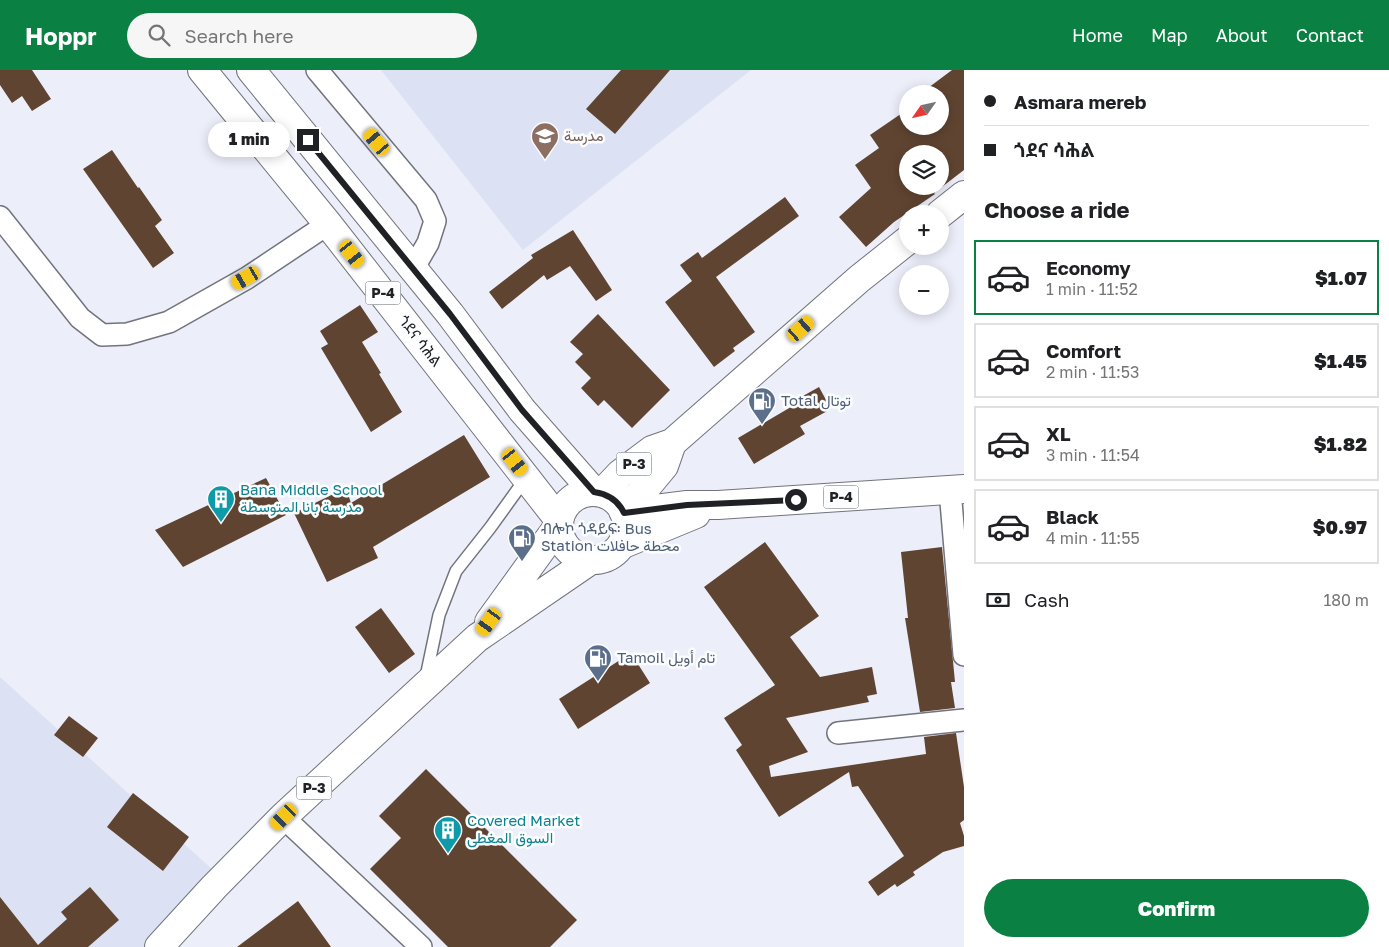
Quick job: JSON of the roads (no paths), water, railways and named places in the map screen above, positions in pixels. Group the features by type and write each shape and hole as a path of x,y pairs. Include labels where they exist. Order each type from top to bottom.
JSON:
{"main road":[{"name":"ጎደና ሳሕል","path":"202,70 328,224 527,477 559,523"},
{"name":"P-4","path":"250,70 450,314 522,410 598,492"},
{"path":"949,207 964,195"},
{"name":"P-3","path":"598,492 652,450 672,443 859,279 899,247"},
{"name":"P-3","path":"624,512 664,466 672,443"},
{"name":"P-4","path":"624,512 687,505 718,505 957,490"},
{"path":"598,492 614,500 624,512 626,529 621,545 608,556 591,560 582,558 568,549 563,542 559,523 562,511 575,496 598,492"},
{"name":"P-4","path":"621,545 718,505"},
{"name":"P-3","path":"477,638 559,523"},
{"name":"P-3","path":"160,947 214,887 284,817 477,638 591,560"}],"street":[{"path":"316,70 426,200 435,221 428,243 413,269"},
{"path":"0,217 80,318 102,335 127,334 169,322 246,278 328,224"},
{"path":"957,490 964,655"},
{"path":"838,733 964,720"},
{"path":"284,817 421,947"}],"lane":[{"path":"423,689 439,615 456,571 527,477"}],"place":[{"name":"مدرسة","path":"545,160"},
{"name":"Total توتال","path":"762,425"},
{"name":"Bana Middle School مدرسة بانا المتوسطة","path":"221,523"},
{"name":"ብሎኮ ጎዳይፍ፡ Bus Station محطة حافلات","path":"522,562"},
{"name":"Tamoil تام أويل","path":"598,682"},
{"name":"Covered Market السوق المغطى","path":"448,854"}]}
